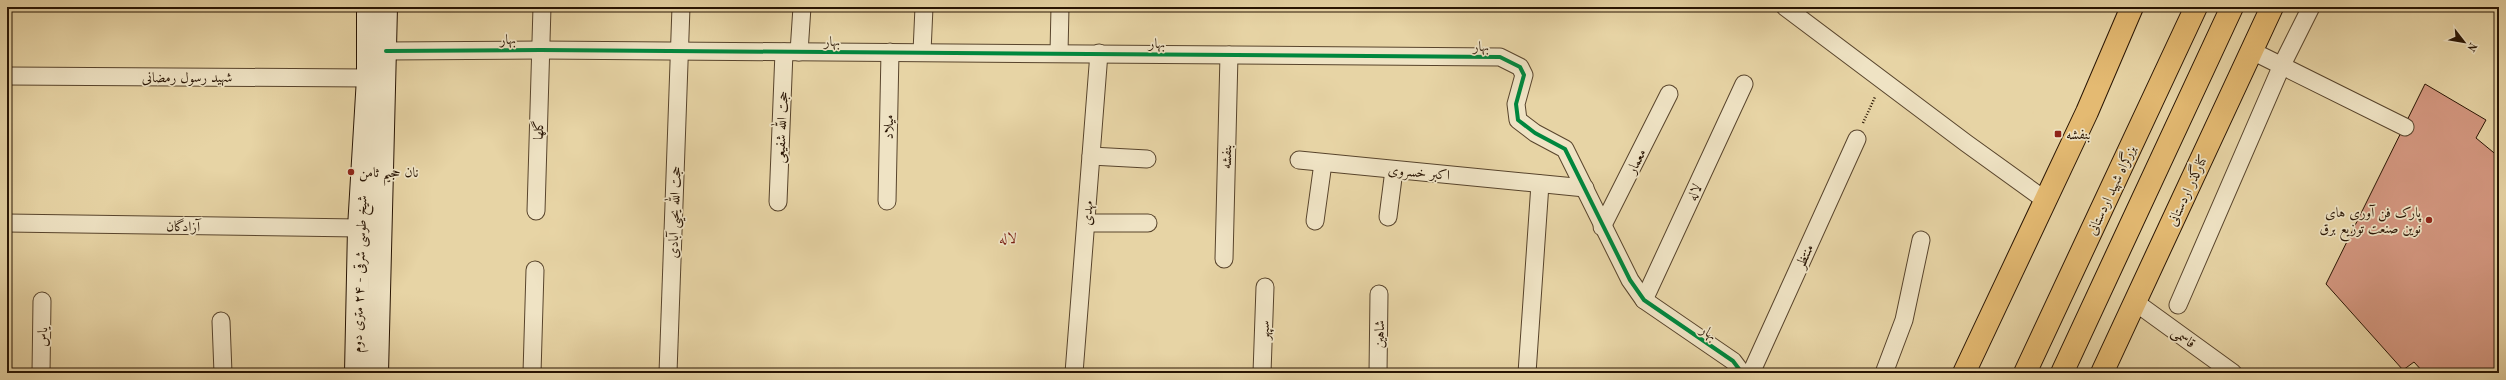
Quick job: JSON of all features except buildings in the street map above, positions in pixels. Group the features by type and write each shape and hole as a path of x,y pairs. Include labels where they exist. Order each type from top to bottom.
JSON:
{"main road":[{"name":"شیخ طوسی شرقی - ۲۴ متری دوم","path":"356,373 359,228 368,78 368,7"},
{"name":"شیخ طوسی شرقی - ۲۴ متری دوم","path":"377,373 386,7"},
{"path":"1964,373 2087,112 2132,7"},
{"name":"بزرگراه شهید اردستانی","path":"2025,373 2196,7"},
{"path":"2062,373 2232,7"},
{"path":"2112,266 2248,7"},
{"name":"کنارگذر اردستانی","path":"2102,373 2272,7"}],"street":[{"name":"گلها","path":"536,211 542,7"},
{"name":"حجت الله یحیی آبادی","path":"668,373 681,7"},
{"name":"حجت الله شفیعی","path":"778,202 792,52 802,7"},
{"path":"922,52 924,7"},
{"path":"1059,53 1060,7"},
{"path":"1785,7 2045,200"},
{"path":"2178,305 2282,65 2311,7"},
{"name":"بهار","path":"386,51 541,50 680,52 922,52 1500,57 1520,67 1524,75 1516,104 1518,120 1535,133 1565,149 1585,188 1602,227 1630,280 1644,300 1672,321 1733,360 1742,373"},
{"path":"2252,51 2405,127"},
{"name":"میلاد","path":"887,201 890,52"},
{"name":"مهدی","path":"1074,373 1099,53"},
{"name":"بنفشه","path":"1224,259 1229,55"},
{"name":"شهید رسول رمضانی","path":"7,76 368,78"},
{"name":"لاله","path":"1644,300 1744,84"},
{"name":"معمار","path":"1602,227 1669,94"},
{"name":"منتظر","path":"1751,373 1857,139"},
{"path":"1091,156 1147,159"},
{"name":"اکبر خسروی","path":"1299,160 1585,188"},
{"path":"1315,221 1323,163"},
{"path":"1388,217 1394,170"},
{"path":"1527,373 1540,184"},
{"name":"آزادگان","path":"7,223 359,228"},
{"path":"1086,223 1148,223"},
{"path":"1884,373 1904,320 1921,240"},
{"path":"532,373 535,270"},
{"name":"سپهر","path":"1262,373 1265,287"},
{"name":"شاهین","path":"1378,373 1379,294"},
{"name":"یاس","path":"41,373 42,301"},
{"name":"قاسمی","path":"2135,302 2233,373"},
{"path":"221,321 222,373"}],"path":[{"path":"1857,139 1882,80"}],"cycle path":[{"path":"386,51 541,50 1500,57 1520,67 1524,75 1516,104 1518,120 1535,133 1565,149 1630,280 1644,300 1733,361 1742,373"}],"place":[{"name":"بنفشه","path":"2058,134"},
{"name":"نان حجیم ثامن","path":"351,172"},
{"name":"پارک فن آوری های نوین صنعت توزیع برق","path":"2429,220"}],"district":[{"name":"لاله","path":"1008,238"}]}
